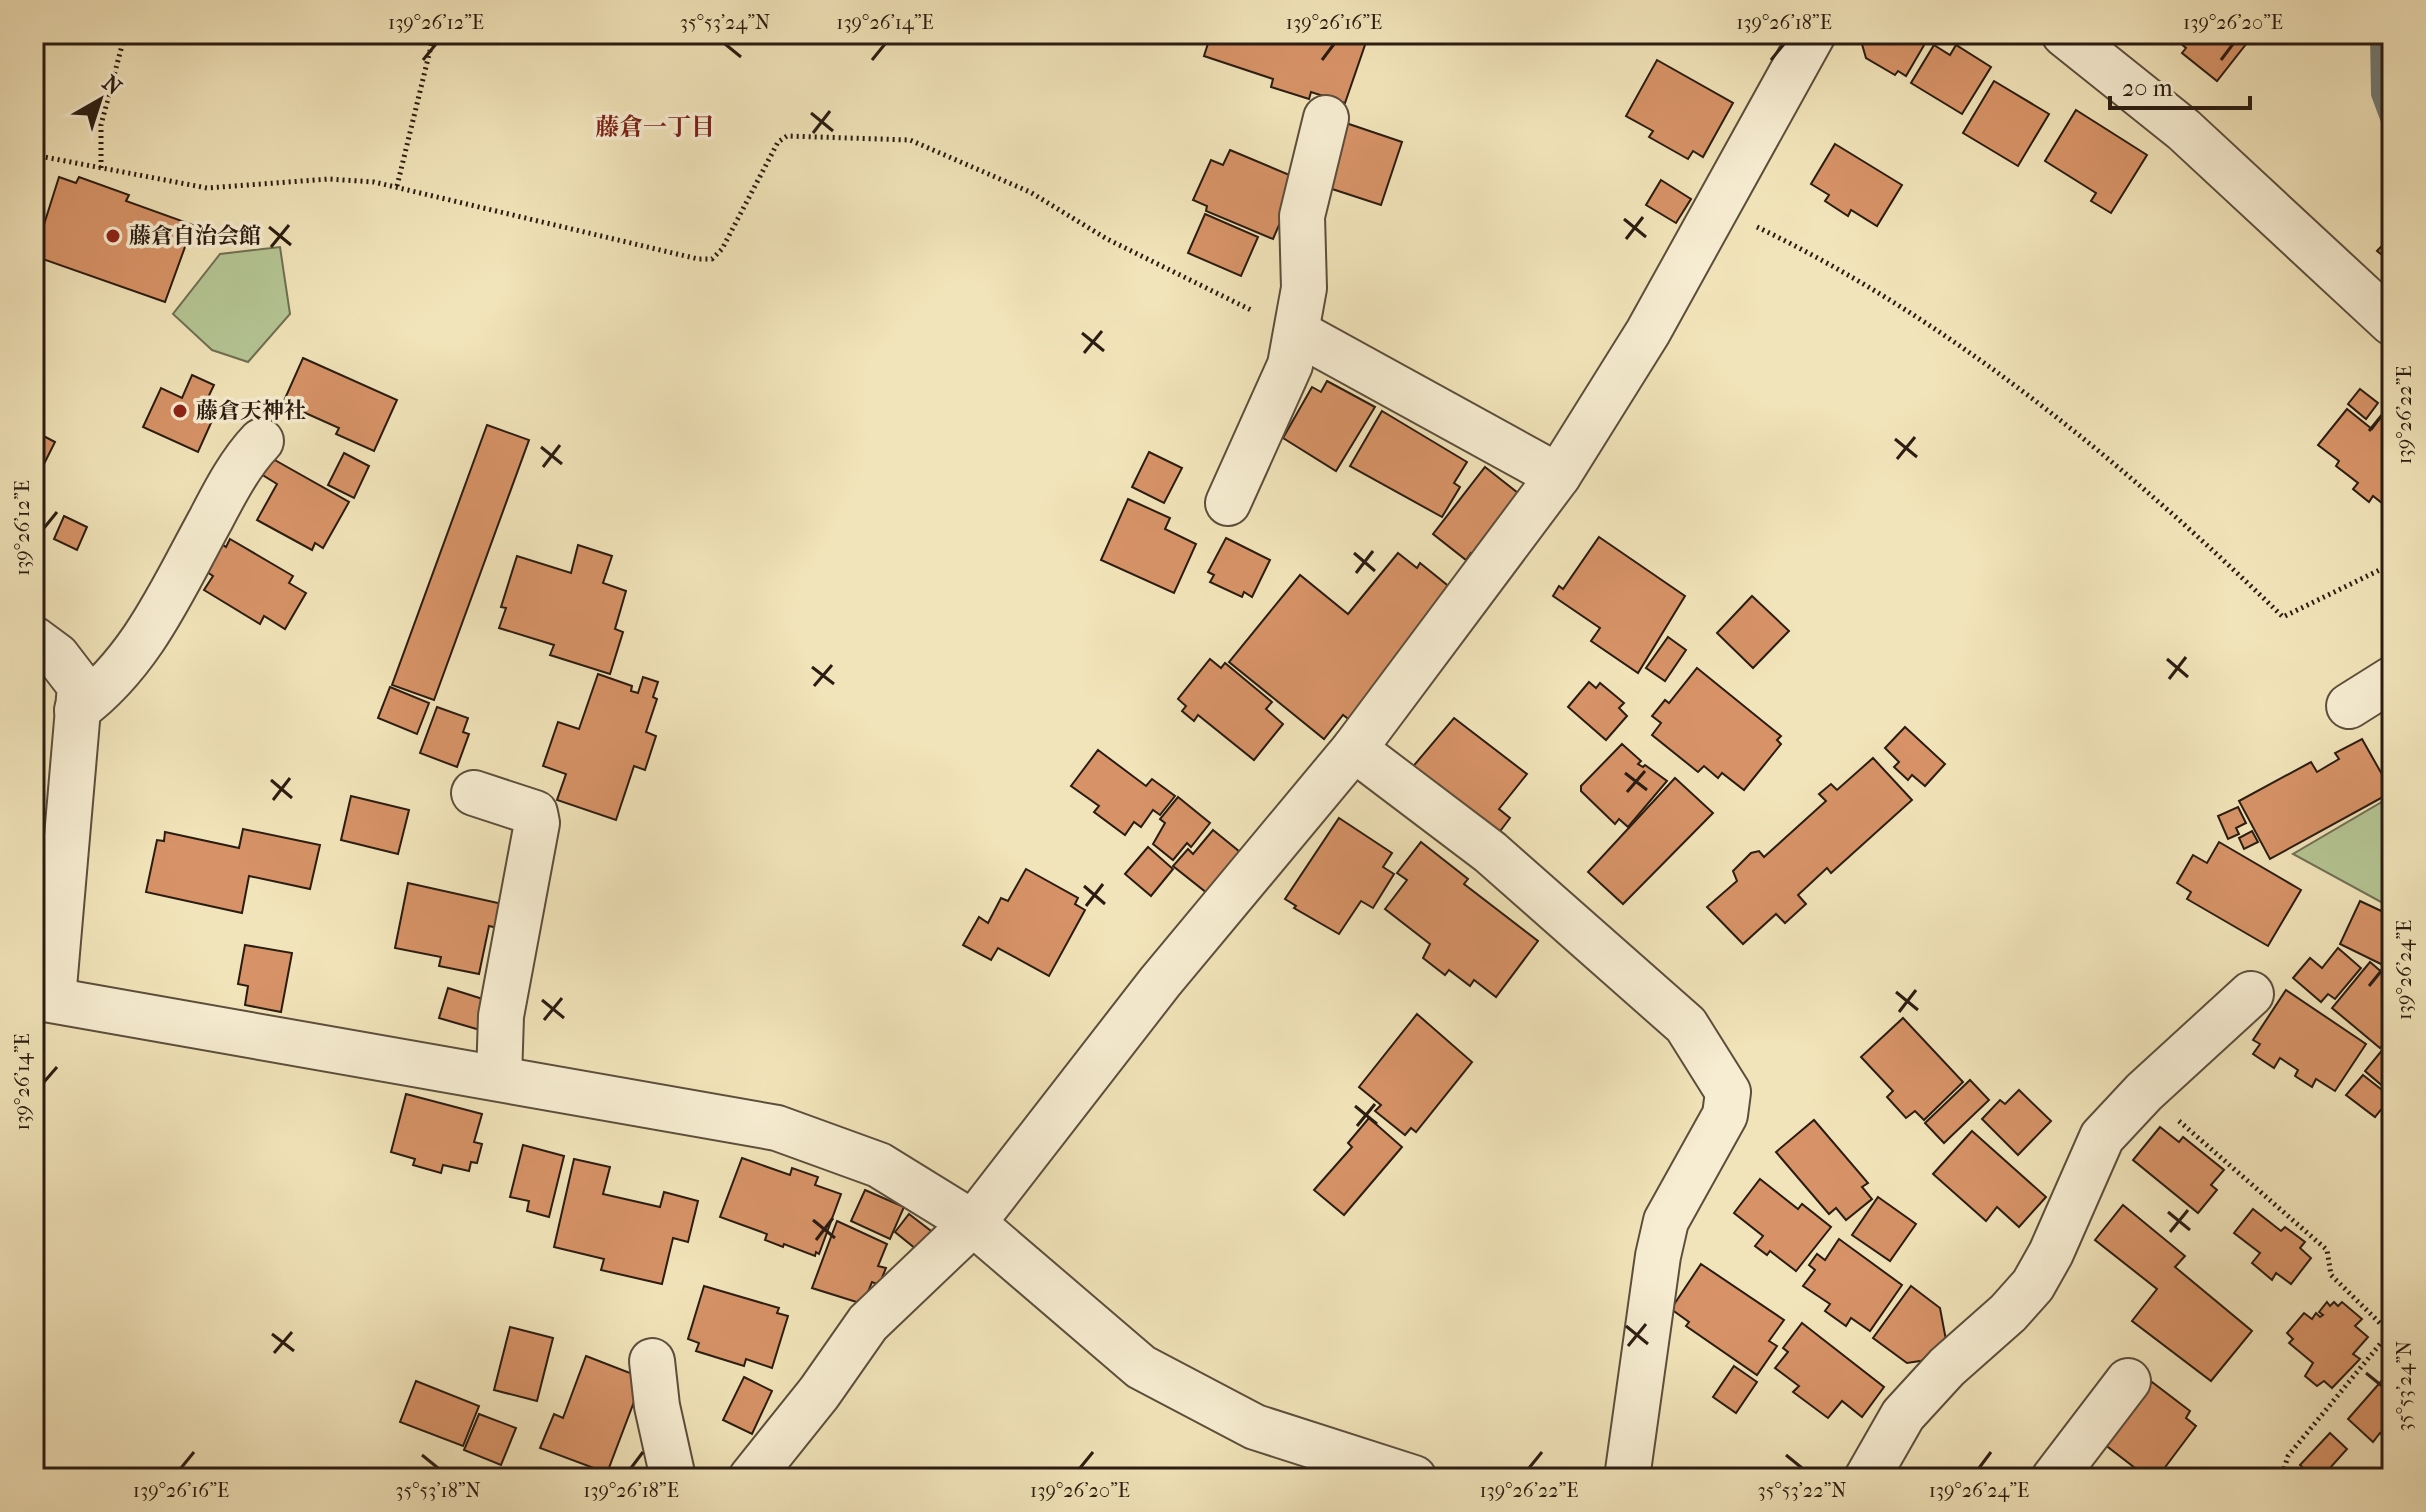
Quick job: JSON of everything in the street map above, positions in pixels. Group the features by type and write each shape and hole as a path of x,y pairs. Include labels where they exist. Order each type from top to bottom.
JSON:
{"street":[{"path":"751,1478 819,1393 868,1323 973,1223 1160,982 1354,749 1558,476 1648,332 1813,34"},
{"path":"2064,34 2184,130 2392,323"},
{"path":"1228,503 1290,365 1304,288 1302,216 1326,118"},
{"path":"1298,333 1558,476"},
{"path":"77,710 124,670 151,629 224,494 261,441"},
{"path":"34,639 57,656 80,686 44,998 777,1128 879,1165 973,1223 1141,1367 1255,1427 1414,1478"},
{"path":"2349,706 2392,679"},
{"path":"1354,749 1490,852 1686,1025 1728,1092 1725,1115 1666,1221 1658,1256 1627,1478"},
{"path":"474,793 535,813 537,823 501,1016 499,1078"},
{"path":"1867,1478 1903,1415 1947,1367 2008,1313 2033,1285 2051,1253 2102,1137 2144,1092 2251,994"},
{"path":"652,1361 659,1421 673,1478"},
{"path":"2054,1478 2128,1381"}],"path":[{"path":"101,168 101,125 125,34"},
{"path":"397,186 434,34"},
{"path":"34,155 207,188 329,179 397,186 698,259 712,259 722,249 778,142 787,136 910,140 1030,192 1107,239 1298,333"},
{"path":"1716,208 1787,242 1886,298 2035,402 2172,513 2283,617 2392,564"},
{"path":"2144,1092 2327,1250 2331,1275 2391,1333 2288,1456 2284,1469 2291,1478"}],"green space":[{"path":"280,247 290,314 248,362 212,350 173,314 220,254"},
{"path":"2392,796 2392,908 2293,854"}],"building":[{"path":"1211,34 1344,34 1366,42 1345,103 1311,92 1309,99 1271,87 1273,79 1204,56"},
{"path":"1859,34 1930,35 1906,76 1898,71 1895,75 1866,58"},
{"path":"2159,34 2254,34 2217,81 2182,53 2186,48 2175,39 2171,44"},
{"path":"1934,45 1950,55 1956,45 1991,67 1962,114 1911,83"},
{"path":"1657,60 1733,103 1703,157 1693,151 1688,159 1649,137 1653,131 1626,116"},
{"path":"1994,81 2049,114 2018,166 1963,133"},
{"path":"2076,110 2147,155 2111,213 2091,201 2096,193 2045,161"},
{"path":"1343,122 1402,142 1381,205 1323,186"},
{"path":"1835,144 1902,185 1877,226 1851,210 1848,216 1825,201 1829,195 1811,184"},
{"path":"1230,150 1299,179 1273,239 1206,211 1207,206 1193,200 1211,160 1223,165"},
{"name":"藤倉自治会館","path":"59,177 76,183 79,177 129,195 126,201 193,225 165,302 34,256"},
{"path":"1661,180 1691,199 1676,223 1646,205"},
{"path":"1205,214 1258,237 1241,276 1188,253"},
{"path":"2392,235 2392,263 2377,251"},
{"path":"303,358 397,400 374,451 336,434 339,428 283,403"},
{"name":"藤倉天神社","path":"192,375 214,385 203,408 215,414 198,452 143,427 161,388 182,398"},
{"path":"1327,381 1375,407 1336,471 1283,438 1312,387 1321,392"},
{"path":"2360,389 2378,403 2366,419 2348,404"},
{"path":"2347,409 2372,429 2381,417 2392,425 2392,511 2373,496 2369,502 2353,489 2358,483 2336,466 2339,461 2318,445"},
{"path":"1382,411 1467,462 1454,483 1460,487 1442,517 1350,466"},
{"path":"487,425 529,440 434,700 392,685"},
{"path":"34,431 55,442 40,472 34,469"},
{"path":"1149,452 1182,468 1164,503 1132,487"},
{"path":"344,453 369,466 354,498 328,485"},
{"path":"273,459 349,502 323,548 315,543 312,550 257,520 277,484 261,474"},
{"path":"1485,467 1527,500 1480,560 1471,553 1466,560 1433,534"},
{"path":"1128,499 1170,518 1165,529 1196,544 1174,593 1101,560"},
{"path":"64,516 87,527 77,550 54,539"},
{"path":"1599,537 1685,596 1638,673 1591,641 1600,628 1553,596 1559,586 1563,589"},
{"path":"1226,538 1270,560 1252,597 1244,592 1242,597 1210,582 1214,575 1208,572"},
{"path":"230,539 293,576 289,583 306,593 285,629 264,616 260,624 204,590 213,576 204,570 220,543 226,547"},
{"path":"578,545 612,556 603,583 626,591 615,629 623,632 610,674 550,655 554,645 499,628 506,608 501,607 517,556 571,573"},
{"path":"1398,553 1417,568 1420,563 1457,593 1351,721 1343,715 1324,739 1229,662 1300,575 1348,614"},
{"path":"1752,596 1789,631 1753,668 1717,633"},
{"path":"1668,637 1686,650 1665,681 1646,668"},
{"path":"1210,659 1221,668 1225,663 1272,702 1266,709 1283,724 1254,760 1198,715 1194,721 1182,711 1186,706 1178,699"},
{"path":"1697,668 1781,736 1777,740 1781,744 1744,790 1722,773 1718,778 1704,766 1698,772 1652,735 1661,723 1652,716 1665,700 1669,703"},
{"path":"598,674 632,686 631,691 638,693 643,677 658,682 653,697 657,699 646,732 656,736 645,770 634,766 616,820 557,800 566,774 543,766 558,722 579,729"},
{"path":"1589,682 1596,688 1600,683 1624,703 1619,708 1627,716 1606,740 1568,707"},
{"path":"390,687 429,703 417,734 378,718"},
{"path":"437,707 468,718 463,732 469,734 457,767 420,753"},
{"path":"1454,718 1527,774 1499,809 1510,818 1498,834 1405,776"},
{"path":"1905,727 1945,764 1925,786 1912,775 1908,780 1894,767 1899,762 1885,748"},
{"path":"2362,739 2392,792 2270,859 2239,801 2311,762 2317,772 2339,759 2335,753"},
{"path":"1622,744 1641,761 1638,764 1645,765 1667,781 1628,827 1619,819 1615,824 1581,791 1581,786"},
{"path":"1098,750 1146,786 1152,779 1175,796 1160,815 1153,810 1141,827 1134,822 1125,835 1094,812 1099,806 1071,786"},
{"path":"1873,758 1912,800 1831,873 1827,868 1798,895 1806,904 1785,923 1776,914 1743,944 1707,907 1737,881 1733,871 1751,853 1759,851 1764,857 1826,801 1819,794 1831,784 1837,790"},
{"path":"1675,778 1713,813 1623,904 1588,872"},
{"path":"351,796 409,810 398,854 341,840"},
{"path":"1178,797 1210,823 1191,847 1187,843 1173,860 1153,844 1165,823 1160,819"},
{"path":"2238,807 2246,823 2236,828 2239,834 2228,839 2218,816"},
{"path":"1339,818 1392,853 1383,867 1394,874 1373,908 1361,901 1339,934 1294,908 1296,906 1285,899"},
{"path":"243,829 320,845 310,889 249,876 242,913 146,892 157,840 164,841 165,832 239,848"},
{"path":"1213,830 1240,852 1207,893 1173,866 1188,849 1193,854"},
{"path":"2252,831 2258,842 2244,849 2239,838"},
{"path":"1421,842 1468,879 1464,884 1538,941 1496,997 1474,980 1470,986 1449,970 1445,975 1423,958 1430,944 1385,909 1407,880 1397,873"},
{"path":"2219,842 2301,890 2268,946 2187,899 2191,892 2177,883 2193,855 2207,863"},
{"path":"1148,847 1173,869 1151,896 1125,874"},
{"path":"1026,869 1078,898 1075,904 1085,910 1049,976 998,948 991,960 963,945 979,917 988,923 1001,898 1008,901"},
{"path":"408,883 507,905 502,929 489,926 479,974 439,966 441,957 395,948"},
{"path":"2360,901 2392,916 2392,963 2387,967 2340,944"},
{"path":"245,945 292,953 281,1012 245,1005 248,986 238,984"},
{"path":"2338,948 2361,968 2335,999 2328,994 2321,1002 2293,978 2310,958 2322,968"},
{"path":"2370,962 2384,974 2392,969 2392,1033 2380,1048 2332,1008"},
{"path":"448,988 489,1001 480,1030 439,1018"},
{"path":"2286,990 2366,1044 2335,1091 2316,1079 2312,1087 2295,1076 2298,1070 2280,1058 2274,1068 2253,1054 2260,1044 2253,1040"},
{"path":"1417,1014 1472,1062 1416,1132 1411,1128 1405,1135 1375,1111 1381,1105 1359,1087"},
{"path":"1903,1018 1963,1082 1924,1120 1915,1111 1906,1118 1887,1097 1893,1091 1861,1057"},
{"path":"2392,1038 2392,1094 2365,1071"},
{"path":"2363,1075 2391,1097 2375,1117 2346,1095"},
{"path":"1970,1080 1989,1100 1944,1143 1925,1123"},
{"path":"2019,1090 2051,1121 2018,1155 1982,1119 2000,1100 2005,1104"},
{"path":"406,1094 482,1114 474,1142 482,1144 477,1163 471,1162 469,1171 443,1165 441,1173 413,1165 415,1159 391,1152"},
{"path":"1369,1118 1402,1147 1344,1215 1314,1190 1352,1147 1348,1143"},
{"path":"1814,1120 1868,1183 1862,1187 1872,1199 1846,1220 1836,1208 1829,1214 1776,1152"},
{"path":"2160,1127 2179,1142 2183,1137 2224,1170 2211,1185 2217,1190 2198,1213 2133,1160"},
{"path":"1972,1131 2046,1197 2019,1227 1997,1207 1986,1221 1933,1174"},
{"path":"523,1145 564,1156 549,1217 527,1211 529,1201 510,1197"},
{"path":"742,1158 790,1175 792,1168 818,1177 815,1185 841,1194 819,1254 816,1252 815,1256 784,1244 783,1247 765,1240 767,1234 720,1217"},
{"path":"574,1159 610,1167 603,1194 660,1207 664,1192 698,1201 688,1242 673,1238 662,1284 601,1270 604,1259 554,1247"},
{"path":"1760,1179 1798,1209 1802,1204 1831,1227 1796,1271 1770,1251 1767,1255 1755,1246 1763,1236 1734,1213"},
{"path":"865,1190 904,1207 890,1239 851,1221"},
{"path":"1878,1197 1916,1224 1890,1261 1852,1235"},
{"path":"2123,1205 2185,1256 2175,1267 2252,1331 2211,1381 2132,1321 2157,1289 2095,1240"},
{"path":"2253,1209 2281,1231 2285,1227 2305,1242 2300,1248 2311,1258 2291,1284 2276,1273 2272,1280 2252,1263 2260,1253 2234,1233"},
{"path":"909,1214 935,1234 921,1253 895,1232"},
{"path":"837,1221 887,1244 878,1266 886,1268 879,1285 872,1282 863,1304 812,1288"},
{"path":"1839,1239 1902,1285 1870,1331 1851,1318 1846,1326 1825,1311 1830,1304 1803,1286 1815,1270 1809,1265 1817,1254 1825,1260"},
{"path":"1701,1264 1784,1320 1769,1341 1777,1346 1757,1375 1686,1326 1689,1322 1671,1309"},
{"path":"704,1286 779,1308 777,1313 788,1316 772,1368 746,1359 744,1366 696,1351 699,1343 688,1339"},
{"path":"1911,1286 1940,1308 1946,1340 1933,1359 1907,1363 1873,1338"},
{"path":"2327,1302 2330,1306 2334,1302 2338,1306 2342,1302 2362,1319 2355,1326 2368,1337 2353,1354 2360,1359 2332,1388 2324,1381 2317,1386 2305,1376 2313,1363 2289,1343 2293,1339 2287,1333 2304,1313 2312,1319 2316,1313 2320,1317 2323,1315 2319,1312"},
{"path":"1802,1323 1884,1387 1862,1417 1842,1401 1828,1418 1793,1392 1799,1386 1775,1368 1788,1352 1783,1348"},
{"path":"510,1327 553,1338 537,1401 494,1390"},
{"path":"586,1356 643,1378 607,1473 540,1448 554,1414 563,1418"},
{"path":"1734,1366 1757,1382 1736,1413 1713,1397"},
{"path":"2392,1369 2392,1444 2380,1433 2373,1442 2348,1419"},
{"path":"744,1377 772,1391 752,1434 723,1420"},
{"path":"416,1381 479,1406 463,1446 400,1422"},
{"path":"2152,1382 2190,1411 2186,1418 2196,1426 2157,1478 2148,1478 2104,1444"},
{"path":"479,1414 516,1428 501,1465 464,1450"},
{"path":"2330,1433 2347,1449 2321,1478 2314,1478 2300,1465"}],"waterway":[{"path":"2377,34 2378,94 2392,132"}],"place":[{"name":"藤倉自治会館","path":"113,236"},
{"name":"藤倉天神社","path":"180,411"}],"district":[{"name":"藤倉一丁目","path":"655,127"}]}
